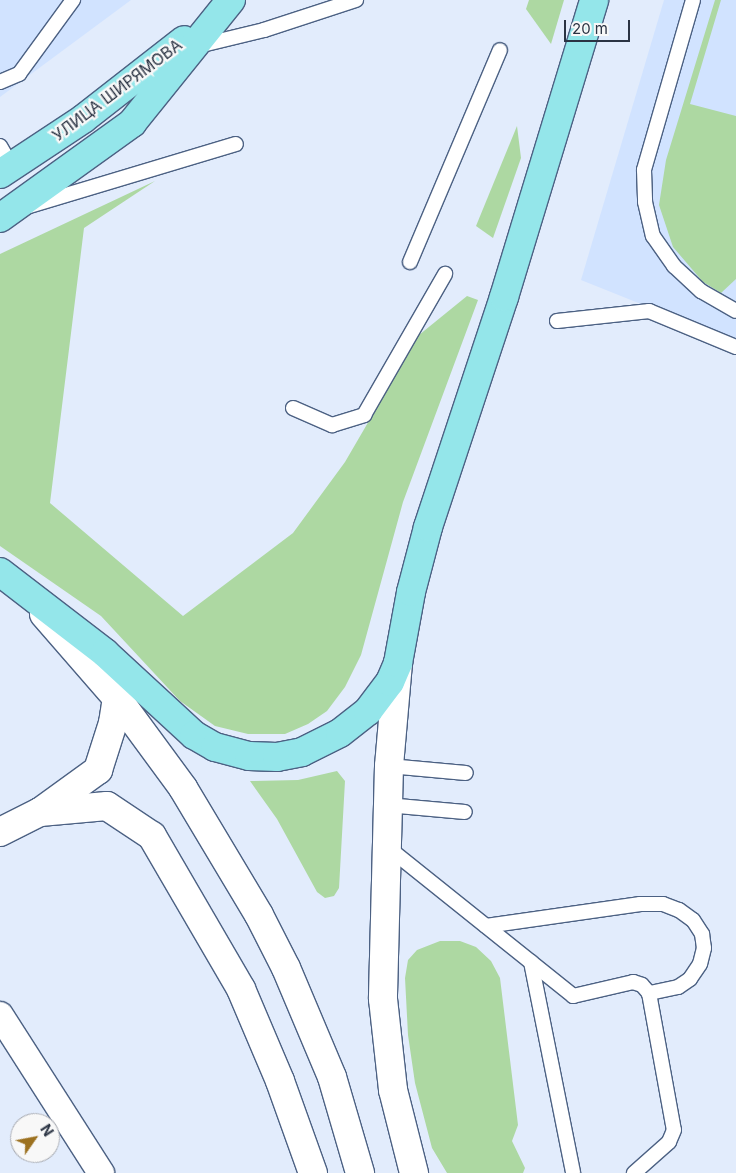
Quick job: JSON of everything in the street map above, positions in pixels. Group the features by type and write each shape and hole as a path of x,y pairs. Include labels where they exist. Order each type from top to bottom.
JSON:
{"main road":[{"path":"6,214 132,122 231,0"},
{"name":"УЛИЦА ШИРЯМОВА","path":"4,162 106,101 231,0"},
{"path":"414,1173 393,1090 383,999 388,766 398,663 411,592 428,526 504,297 594,0"},
{"path":"9,578 105,653 200,739 216,747 250,756 277,757 302,752 340,733 376,703 398,663"},
{"path":"9,578 117,698 208,826 286,968 332,1077 360,1173"},
{"path":"0,832 40,812 98,770 113,723 117,698"},
{"path":"40,812 107,806 152,836 241,989 280,1081 313,1173"}],"street":[{"path":"0,1015 102,1173"}],"lane":[{"path":"0,82 19,74 73,0"},
{"path":"193,47 264,30 356,0"},
{"path":"693,0 644,170 645,202 653,236 674,266 701,291 736,311"},
{"path":"410,262 500,50"},
{"path":"6,214 236,144"},
{"path":"293,408 332,425 364,415 445,274"},
{"path":"557,321 649,310 736,347"},
{"path":"388,766 466,773"},
{"path":"387,805 464,812"},
{"path":"385,845 573,996 633,982 642,986 648,994 674,1130 669,1142 634,1173"},
{"path":"486,926 640,904 663,904 679,910 693,920 702,934 704,948 700,964 690,979 678,987 648,994"},
{"path":"531,962 573,1173"}],"shaded area":[{"path":"0,0 131,0 0,97"},
{"path":"664,0 736,0 736,342 581,280"}],"green space":[{"path":"529,0 564,0 551,44 526,9"},
{"path":"715,0 721,0 690,104 736,116 736,279 721,293 703,282 673,247 659,205 666,160"},
{"path":"517,126 521,158 493,238 476,226"},
{"path":"155,181 84,228 50,503 183,616 293,533 345,462 419,335 467,296 478,300 403,502 361,655 345,687 327,711 308,724 285,734 248,734 215,726 180,701 101,616 0,546 0,254"},
{"path":"337,771 345,781 339,888 334,896 325,898 317,892 277,819 250,781 298,780"},
{"path":"440,941 460,941 476,947 491,961 500,978 518,1125 512,1141 525,1168 523,1173 447,1173 432,1148 415,1083 408,1035 405,978 408,960 417,950"}]}
